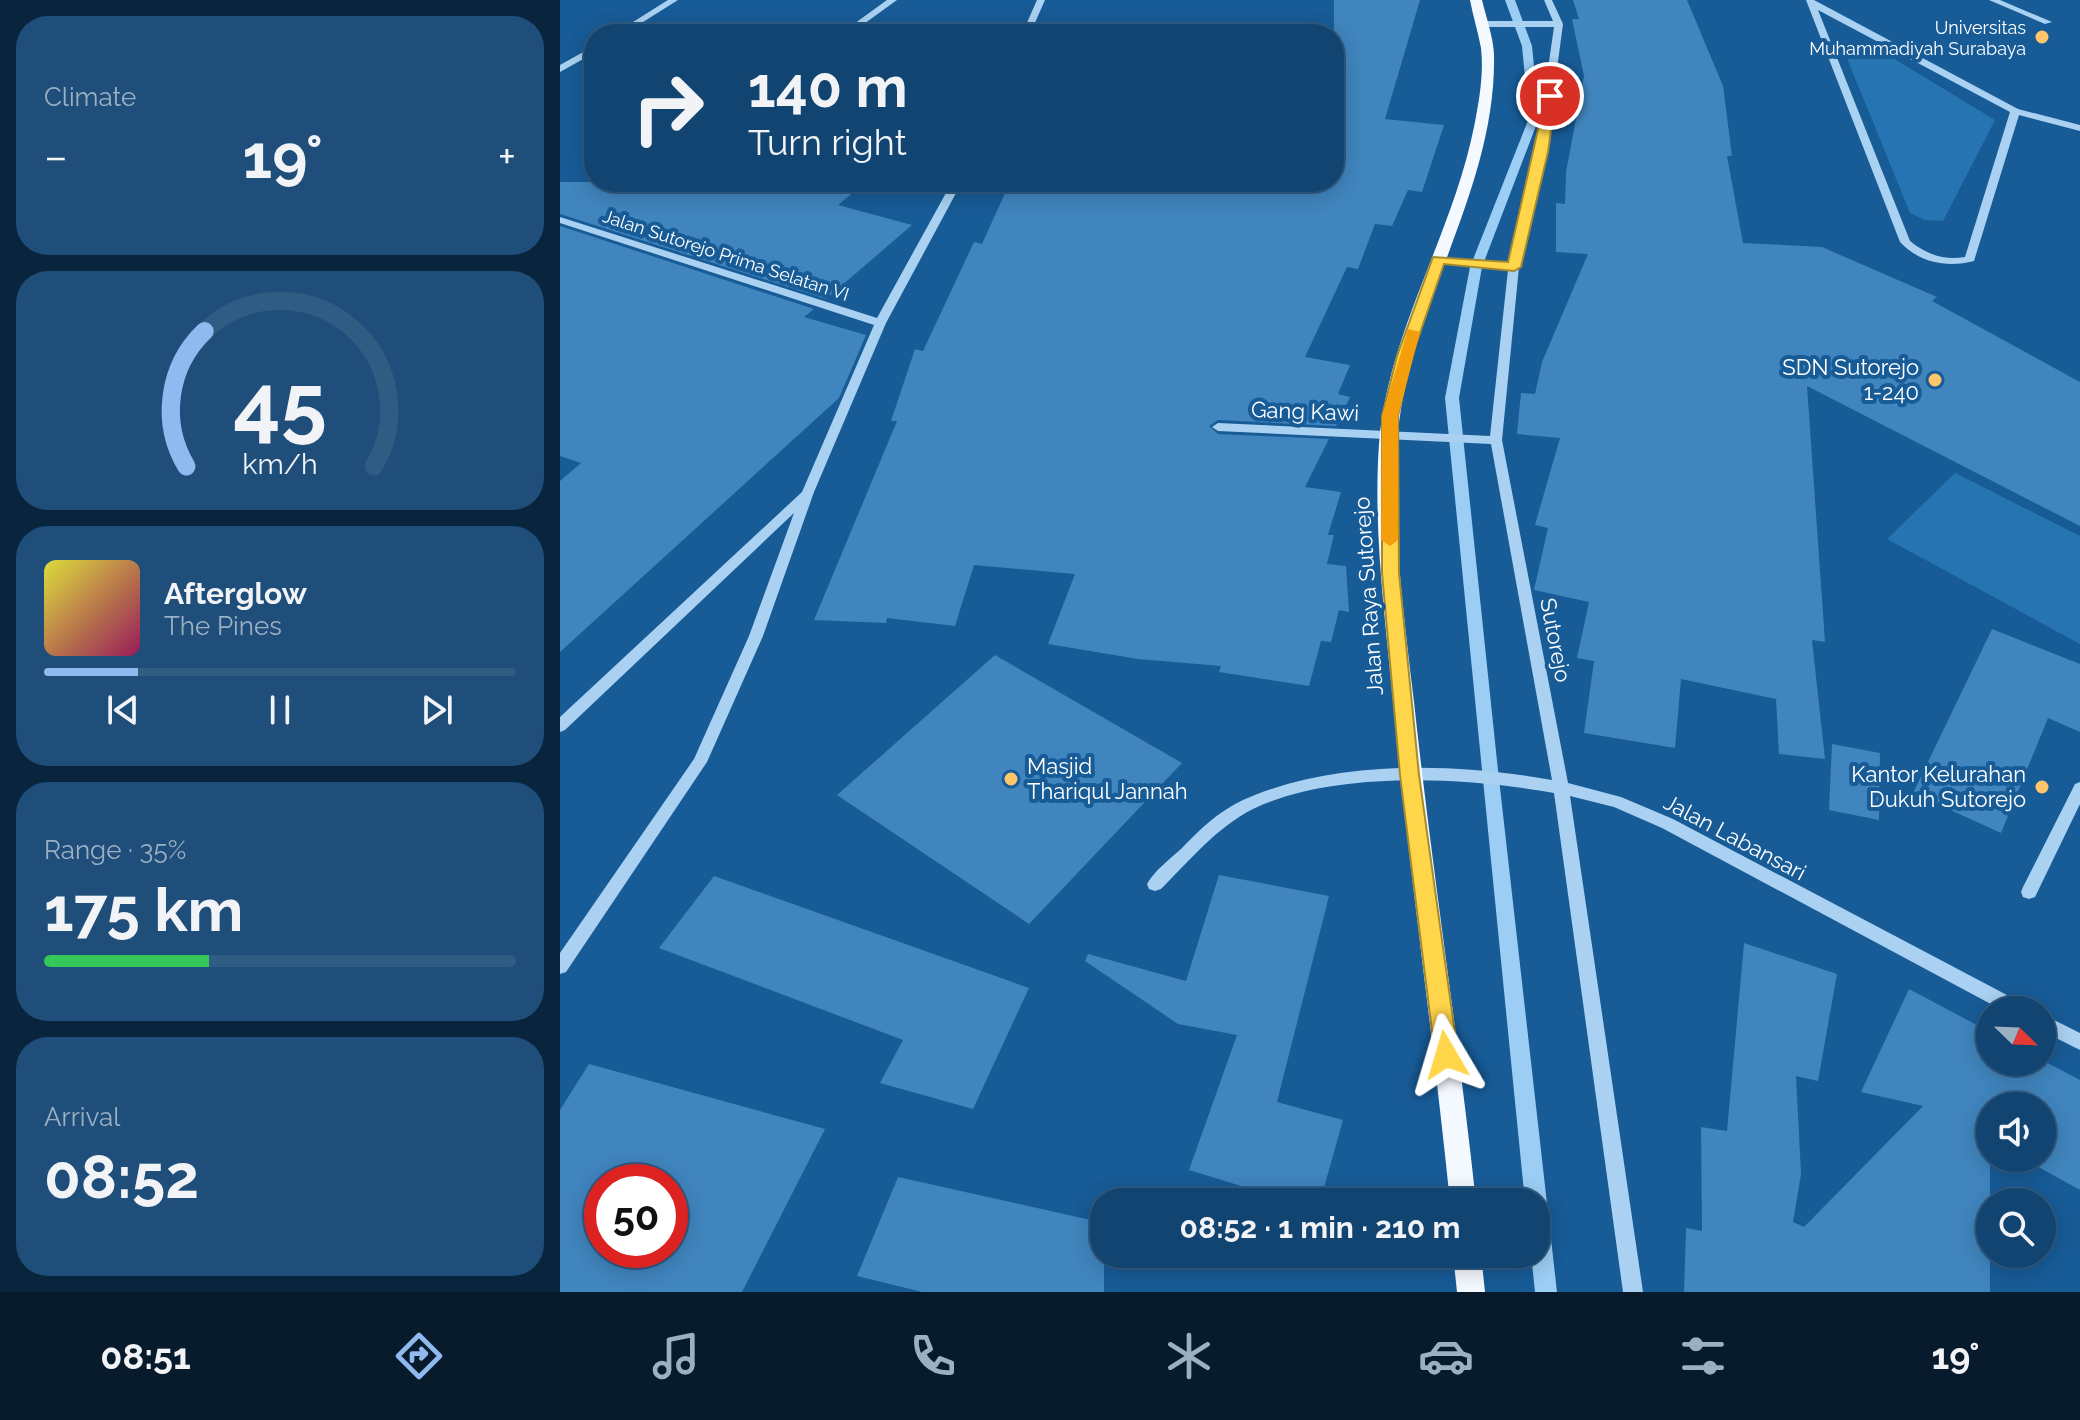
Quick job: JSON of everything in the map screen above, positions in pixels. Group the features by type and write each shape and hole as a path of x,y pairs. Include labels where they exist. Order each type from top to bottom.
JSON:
{"main road":[{"name":"Jalan Raya Sutorejo","path":"1461,1188 1410,775 1390,573 1391,434 1396,387 1482,129 1489,78 1484,24 1476,0"},
{"path":"1468,1268 1471,1292"}],"street":[{"path":"634,24 674,0"},
{"path":"858,24 893,0"},
{"path":"1030,24 1041,0"},
{"path":"1484,24 1559,24 1548,0"},
{"path":"1993,0 2048,22"},
{"path":"1811,2 1905,242 1919,254 1950,261 1970,259 2015,111"},
{"path":"1811,2 2015,111 2080,128"},
{"name":"Sutorejo","path":"1559,24 1541,152 1506,266 1491,439 1561,788 1633,1292"},
{"path":"560,69 584,55"},
{"path":"560,967 700,762 756,636 808,492 880,323 952,192"},
{"name":"Jalan Sutorejo Prima Selatan VI","path":"560,220 880,323"},
{"path":"1438,260 1506,266"},
{"name":"Gang Kawi","path":"1218,427 1491,439"},
{"path":"560,726 808,492"},
{"name":"Jalan Labansari","path":"1155,884 1217,827 1242,807 1265,796 1354,778 1410,775 1513,779 1561,788 1630,807 1991,996"},
{"path":"2029,892 2080,788"},
{"path":"2056,1029 2080,1042"}],"shaded area":[{"path":"1854,44 1873,46 1995,120 1943,221 1925,220 1910,213 1844,51"},
{"path":"1955,473 2080,536 2080,644 1887,539"}],"building":[{"path":"1334,0 1420,0 1385,119 1444,125 1422,192 1408,190 1392,226 1375,224 1358,269 1347,267 1305,357 1350,365 1338,394 1350,397 1336,426 1218,420 1209,426 1218,434 1329,439 1305,487 1341,492 1328,535 1334,535 1327,564 1346,566 1349,612 1339,610 1331,642 1321,641 1309,686 1219,672 1221,666 1138,659 1048,644 1075,574 974,565 955,626 887,618 886,623 814,620 897,421 891,421 915,349 923,351 974,242 982,244 1005,192 1344,192 1344,24 1334,24"},
{"path":"1573,0 1687,0 1723,86 1732,156 1727,156 1743,243 1822,247 1937,297 1932,301 2080,382 2080,526 1807,386 1825,642 1812,640 1825,759 1779,754 1776,699 1681,679 1675,748 1584,733 1594,661 1577,658 1589,602 1534,590 1548,528 1535,525 1560,438 1517,434 1521,393 1535,394 1542,362 1588,254 1556,252 1556,203 1565,204 1566,172 1584,76 1572,19 1579,19"},
{"path":"560,182 584,182 584,192 854,192 838,205 912,225 826,299 560,214"},
{"path":"560,226 814,309 804,317 866,335 839,398 560,652 560,481 581,463 560,456"},
{"path":"1992,629 2080,664 2080,732 2048,718 2001,833 1913,793"},
{"name":"Masjid Thariqul Jannah","path":"995,655 1182,763 1029,924 837,795"},
{"path":"1832,744 1880,753 1879,820 1829,810"},
{"path":"1219,875 1329,896 1277,1102 1343,1120 1324,1188 1248,1188 1189,1170 1237,1035 1178,1024 1085,961 1088,954 1186,981"},
{"path":"714,876 1029,988 973,1109 880,1083 903,1040 659,948"},
{"path":"1744,943 1837,974 1818,1081 1796,1076 1801,1174 1793,1222 1804,1227 1923,1106 1861,1092 1909,989 1976,1025 1976,1076 2056,1076 2056,1067 2080,1080 2080,1190 2047,1172 2056,1172 2056,1092 1976,1092 1976,1172 1990,1172 1990,1188 1976,1188 1976,1268 1990,1268 1990,1292 1684,1292 1686,1228 1702,1231 1701,1127 1727,1131"},
{"path":"589,1064 825,1129 742,1292 560,1292 560,1110"},
{"path":"898,1177 1090,1220 1090,1268 1104,1268 1104,1292 922,1292 857,1276"}],"waterway":[{"path":"1510,0 1527,46 1534,118 1476,267 1452,398 1546,1292"}],"slow traffic":[{"path":"1390,540 1390,416 1413,332"}],"place":[{"name":"Universitas Muhammadiyah Surabaya","path":"2042,37"},
{"name":"SDN Sutorejo 1-240","path":"1935,380"},
{"name":"Masjid Thariqul Jannah","path":"1011,779"},
{"name":"Kantor Kelurahan Dukuh Sutorejo","path":"2042,787"}],"route":[{"path":"1446,1055 1410,775 1390,573 1390,416 1405,356 1438,260 1514,267 1541,152 1550,96"}]}
